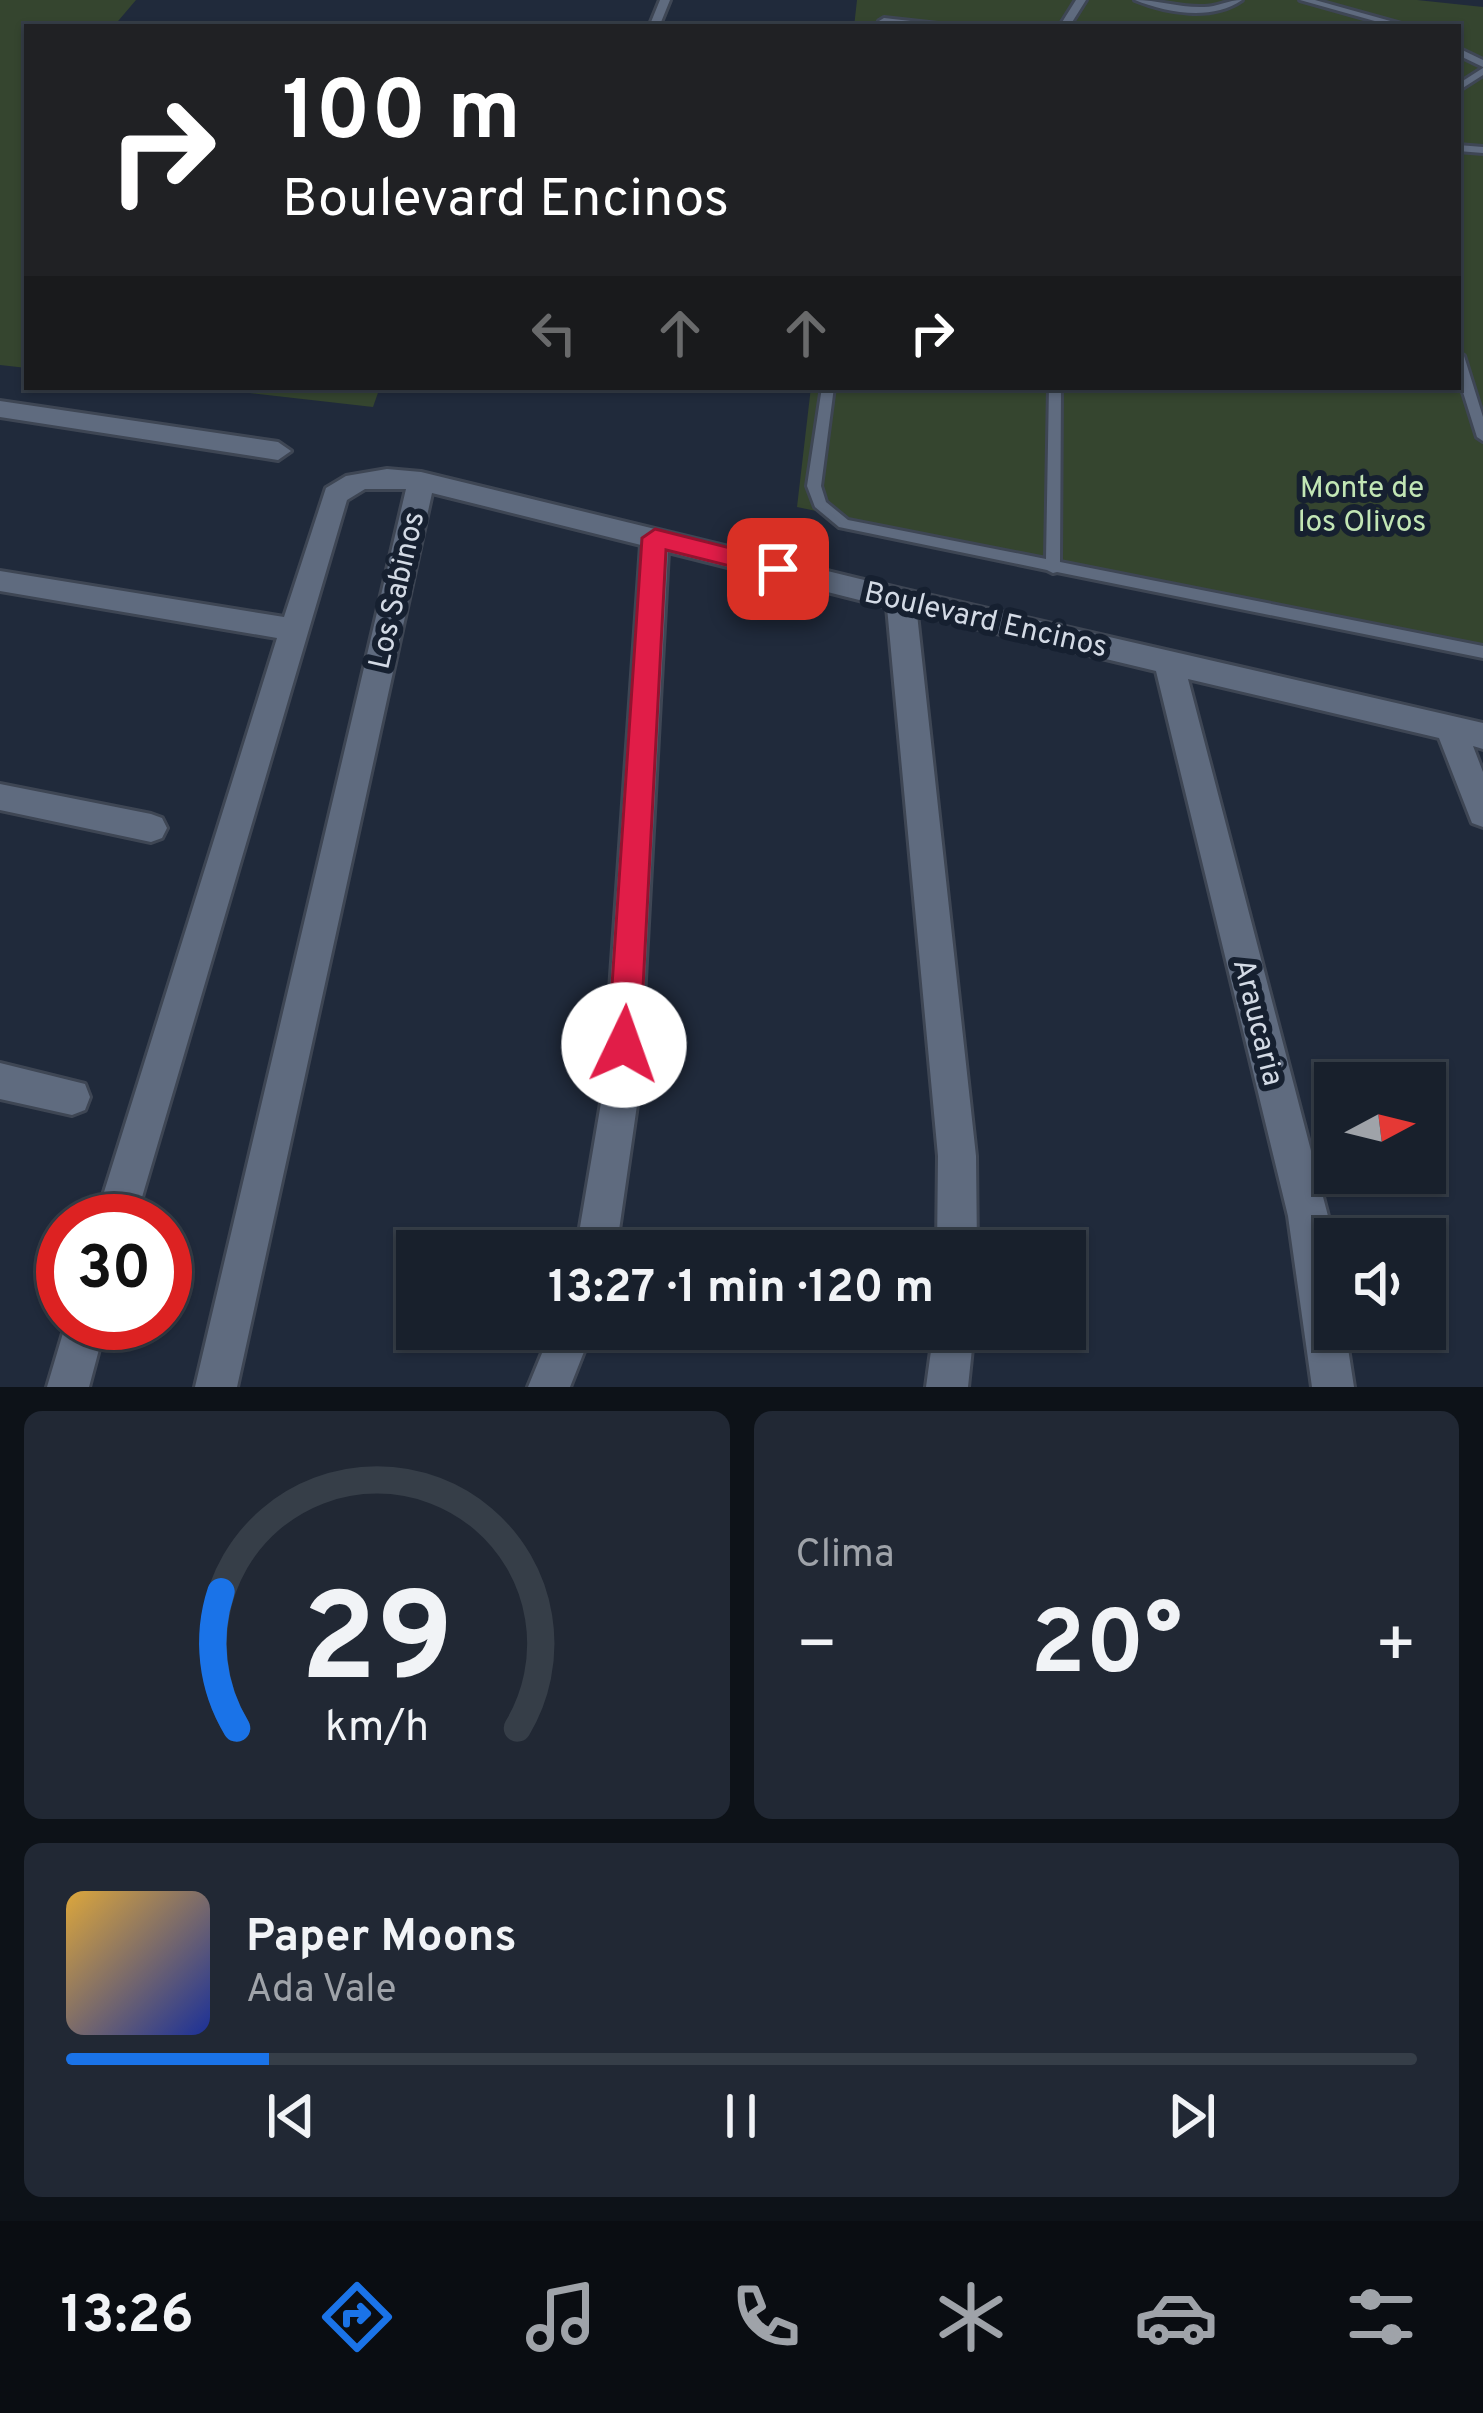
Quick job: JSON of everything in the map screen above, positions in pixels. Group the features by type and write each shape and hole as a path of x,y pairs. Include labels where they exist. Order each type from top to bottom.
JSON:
{"street":[{"path":"0,409 278,451"},
{"name":"Los Sabinos","path":"123,1194 335,495 350,482 374,477 421,481 216,1387"},
{"name":"Boulevard Encinos","path":"421,481 1483,736"},
{"path":"599,1230 621,1091 655,538"},
{"path":"0,581 297,630"},
{"path":"902,600 957,1156 957,1230"},
{"name":"Araucaria","path":"1168,660 1308,1216 1333,1387"},
{"path":"1450,729 1483,813"},
{"path":"0,797 151,828"},
{"path":"0,1081 72,1097"},
{"path":"68,1387 78,1350"},
{"path":"549,1387 564,1350"},
{"path":"947,1387 951,1350"}],"lane":[{"path":"1140,0 1195,10 1228,7 1237,0"},
{"path":"1305,0 1397,24"},
{"path":"884,21 911,24"},
{"path":"1461,366 1483,437"},
{"path":"828,390 814,486 820,504 844,524 1483,652"},
{"path":"1053,568 1055,390"}],"green space":[{"path":"0,0 136,0 116,24 24,24 24,368 0,365"},
{"name":"Monte de los Olivos","path":"857,0 1417,0 1483,7 1483,650 797,507 811,390 1461,390 1461,24 854,24"},
{"path":"223,390 379,390 373,407"}],"route":[{"path":"624,1045 655,538 778,569"}]}
